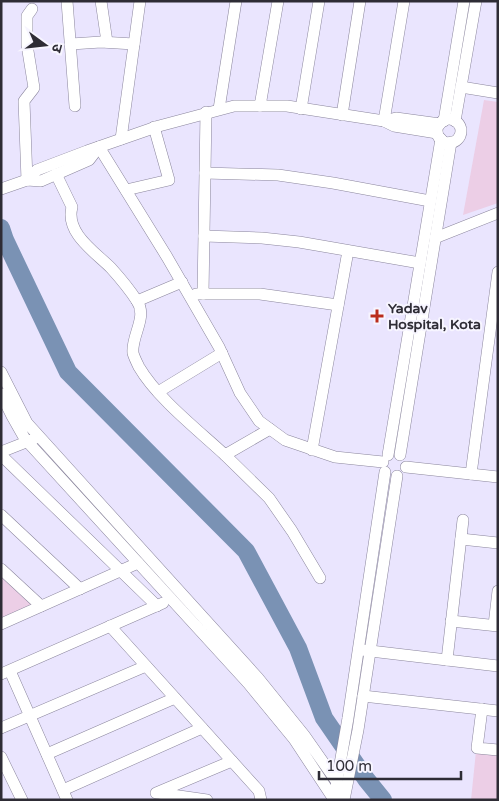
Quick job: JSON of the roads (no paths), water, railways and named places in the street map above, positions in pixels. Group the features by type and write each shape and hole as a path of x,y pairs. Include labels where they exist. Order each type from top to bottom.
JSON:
{"street":[{"path":"67,1 72,44 71,71 75,106"},
{"path":"101,1 107,42"},
{"path":"121,139 140,1"},
{"path":"219,109 236,1"},
{"path":"260,106 278,1"},
{"path":"301,108 319,1"},
{"path":"342,115 360,1"},
{"path":"384,121 404,1"},
{"path":"400,455 435,238 445,130 464,1"},
{"path":"339,799 348,778 363,696 364,650 385,463 430,201 445,130 461,87 476,1"},
{"path":"27,180 24,101 34,88 27,45 27,16 32,9"},
{"path":"72,44 107,42 134,44"},
{"path":"461,87 498,93"},
{"path":"27,180 38,170 99,146 154,127 234,106 301,108 384,121 394,126 445,130"},
{"path":"203,294 206,112"},
{"path":"126,190 169,180 154,127"},
{"path":"99,146 182,282 222,353 240,393 259,422 285,440 312,450 335,457 385,463"},
{"path":"1,189 27,180 41,181 89,160 99,146"},
{"path":"205,173 278,176 333,183 430,201"},
{"path":"56,174 72,206 70,213 73,227 88,248 110,268 137,301 141,311 133,354 139,367 158,392 269,498 292,531 320,578"},
{"path":"435,238 498,214"},
{"path":"204,236 262,238 420,263"},
{"path":"312,450 348,251"},
{"path":"471,474 493,347 498,272"},
{"path":"137,301 182,282"},
{"path":"189,295 260,294 338,305"},
{"path":"158,392 222,353"},
{"path":"1,372 6,400 12,416 28,442 259,697 339,799"},
{"path":"6,400 258,678 304,735 337,782"},
{"path":"225,455 270,430"},
{"path":"40,437 1,454 157,606"},
{"path":"394,453 404,458 406,467 402,474 392,477 385,463 394,453"},
{"path":"406,467 498,477"},
{"path":"339,799 337,782 348,718 364,650 397,476"},
{"path":"1,515 80,589"},
{"path":"447,660 463,520"},
{"path":"461,539 498,543"},
{"path":"1,624 138,563"},
{"path":"1,569 41,606"},
{"path":"452,621 496,626 498,591"},
{"path":"183,594 5,672 30,716 65,795 202,728"},
{"path":"110,626 259,791 261,800"},
{"path":"364,650 498,666"},
{"path":"1,728 146,666"},
{"path":"363,696 498,711"},
{"path":"46,754 175,698"},
{"path":"482,709 477,748 498,750"},
{"path":"1,757 5,773 22,800"},
{"path":"156,796 232,761"},
{"path":"156,796 207,800"}],"waterway":[{"path":"1,228 68,372 246,551 298,648 324,718 366,779 383,800"}],"place":[{"name":"Yadav Hospital, Kota","path":"377,316"}]}
